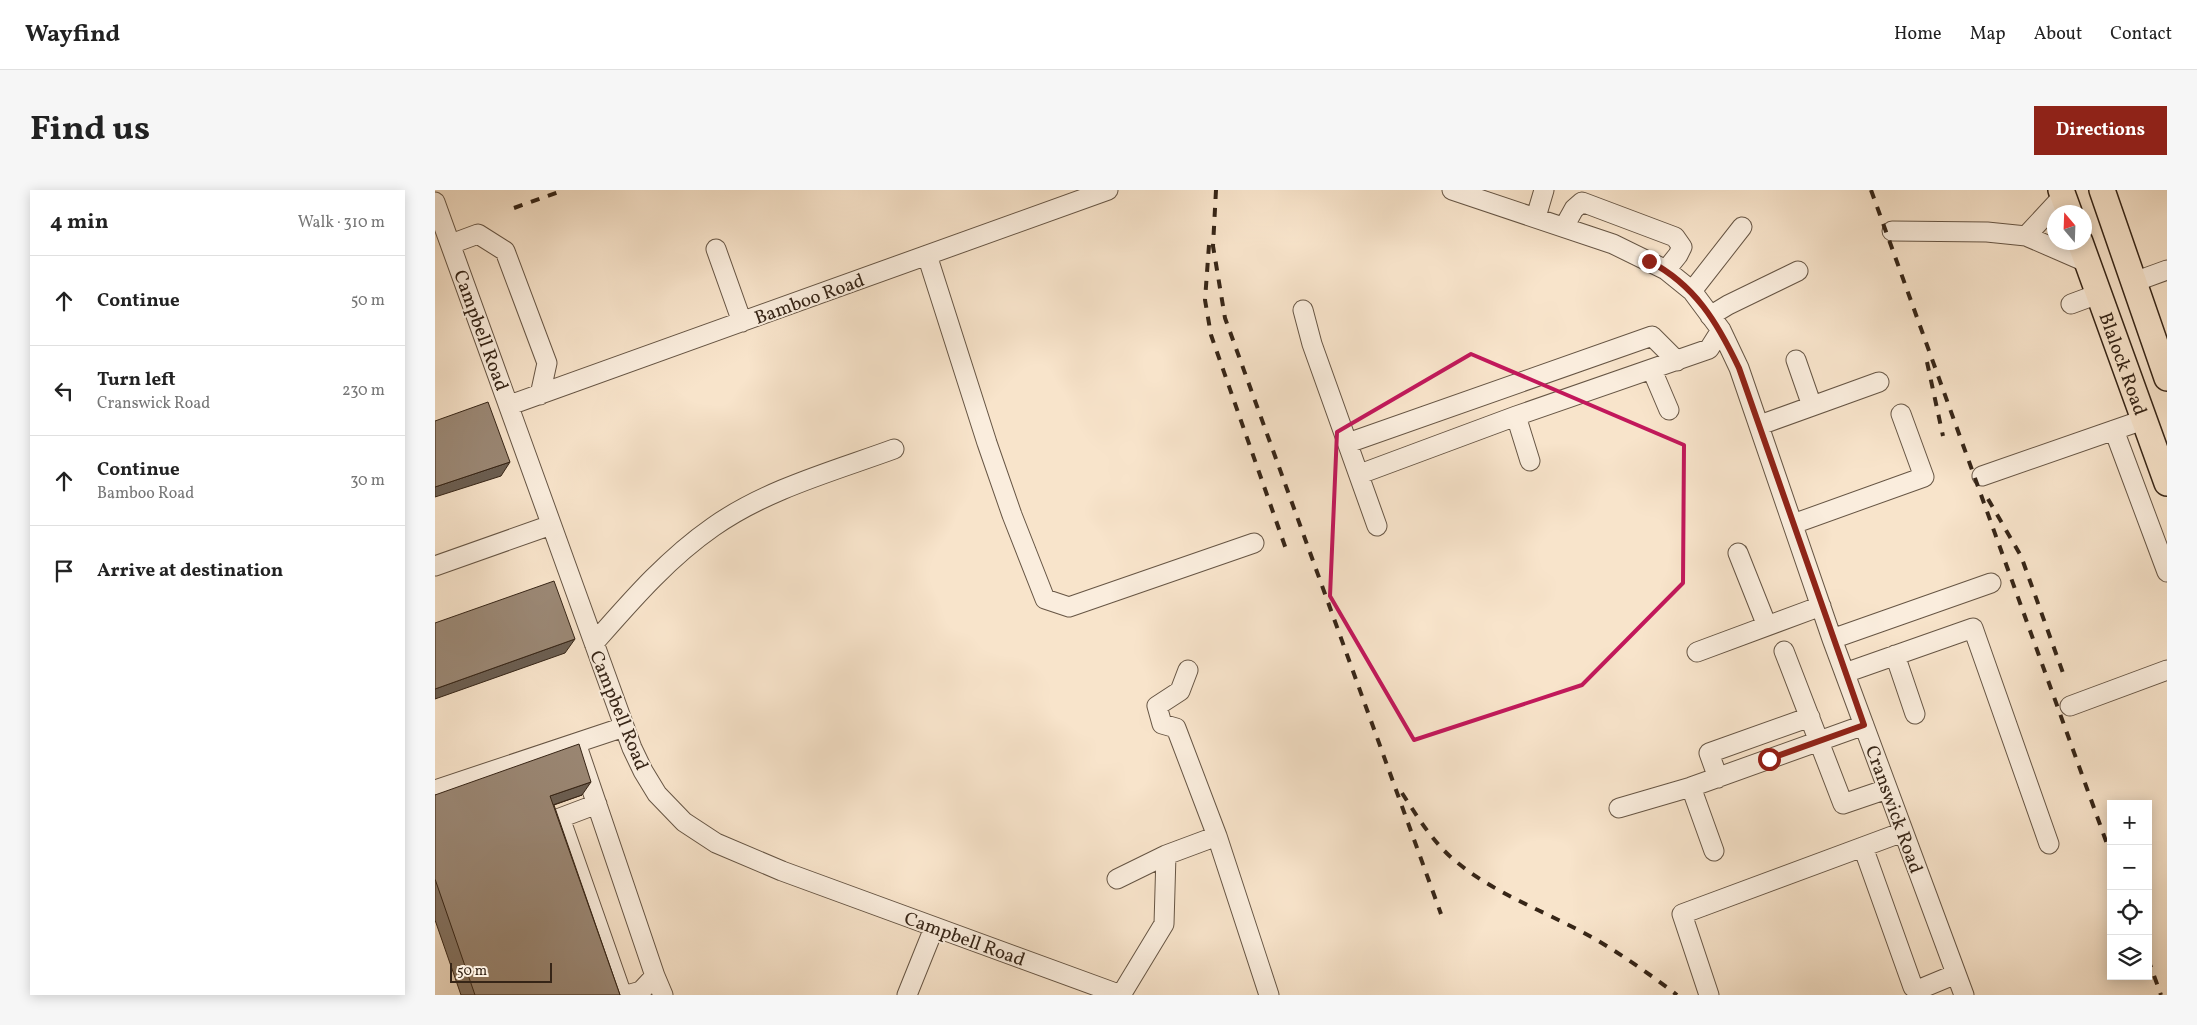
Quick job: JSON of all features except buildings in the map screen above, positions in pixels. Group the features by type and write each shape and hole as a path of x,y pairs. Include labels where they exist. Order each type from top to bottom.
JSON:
{"main road":[{"name":"Blalock Road","path":"2102,190 2167,378"},
{"name":"Blalock Road","path":"2083,252 2167,483"},
{"path":"2098,294 2134,282"}],"street":[{"name":"Bamboo Road","path":"509,406 1108,190"},
{"path":"1452,190 1613,244 1666,270 1692,291 1742,226"},
{"path":"1536,217 1544,190"},
{"path":"2026,236 2064,199"},
{"name":"Campbell Road","path":"435,202 624,727 643,771 657,794 684,822 708,837 782,872 1121,995"},
{"path":"1564,227 1573,209 1582,202 1675,237 1682,247 1666,270"},
{"path":"1892,231 1987,232 2026,236 2083,252"},
{"path":"451,244 478,234 505,251 547,363 540,395"},
{"path":"717,249 742,322"},
{"path":"927,255 987,443 1045,600 1069,607 1254,543"},
{"path":"2134,282 2167,270"},
{"path":"1360,474 1516,416 1709,349 1716,323 1728,305 1798,271"},
{"name":"Cranswick Road","path":"1692,291 1716,323 1739,368 1832,639 1964,995"},
{"path":"2071,304 2098,294"},
{"path":"1303,310 1312,344 1377,526"},
{"path":"1348,443 1652,336 1677,361"},
{"path":"1796,360 1812,406"},
{"path":"1652,370 1669,410"},
{"path":"1760,425 1879,382"},
{"path":"1793,524 1924,477 1901,414"},
{"path":"1516,416 1529,461"},
{"path":"1982,476 2143,420"},
{"path":"2114,430 2167,572"},
{"path":"593,643 657,574 677,555 714,526 778,493 894,449"},
{"path":"435,566 551,525"},
{"path":"1738,553 1767,626"},
{"path":"1832,639 1991,583"},
{"path":"1697,652 1821,606"},
{"path":"1845,673 1973,628 2049,844"},
{"path":"1784,651 1843,804 1887,789"},
{"path":"1895,655 1915,714"},
{"path":"1188,670 1180,691 1157,706 1162,724 1176,728 1217,836 1269,995"},
{"path":"2070,706 2167,670"},
{"path":"1718,778 1709,753 1810,717"},
{"path":"1619,808 1718,778 1864,725"},
{"path":"435,790 624,727"},
{"path":"576,743 663,995"},
{"path":"1691,787 1714,851"},
{"path":"597,804 559,818 622,995"},
{"path":"1709,995 1682,914 1903,832"},
{"path":"1117,879 1166,855 1217,836"},
{"path":"1863,847 1913,987 1920,989 1956,974"},
{"path":"1121,995 1164,924 1166,855"},
{"path":"907,995 934,928"},
{"path":"627,995 641,990 655,976"}],"highlighted area":[{"path":"1471,354 1684,445 1683,583 1582,685 1414,740 1330,596 1337,432"}],"railway":[{"path":"514,208 564,190"},
{"path":"1216,190 1213,246 1225,318 1441,914"},
{"path":"1871,190 2107,845"},
{"path":"1209,245 1205,300 1211,335 1287,552"},
{"path":"1927,362 1943,436"},
{"path":"1988,499 2021,556 2063,673"},
{"path":"1402,793 1438,844 1469,872 1504,893 1595,939 1677,995"},
{"path":"2152,970 2161,995"}],"route":[{"path":"1649,261 1666,270 1692,291 1721,330 1739,368 1832,639 1864,725 1769,759"}]}
